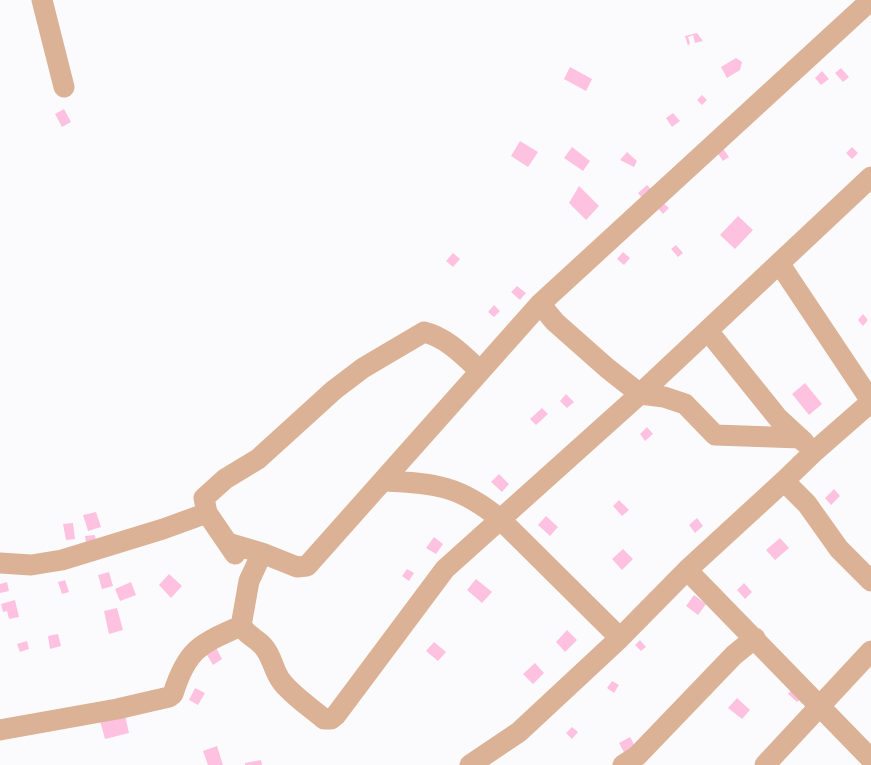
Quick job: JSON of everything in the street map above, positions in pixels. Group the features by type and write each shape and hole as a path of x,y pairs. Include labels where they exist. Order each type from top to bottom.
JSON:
{"street":[{"path":"42,0 64,88"},
{"path":"228,543 262,553 297,568 307,566 540,304 871,0"},
{"path":"262,553 249,580 241,626 247,635 262,644 271,656 274,669 282,682 324,719 331,719 336,715 445,569 640,394 871,177"},
{"path":"470,765 519,732 620,638 687,570 784,481 807,444 871,402 779,263"},
{"path":"540,304 555,322 607,368 640,394 664,397 685,404 715,435 807,444"},
{"path":"708,331 778,418 807,444"},
{"path":"249,580 242,565 208,513 204,498 225,479 258,459 334,390 363,368 418,334 424,332 431,334 457,350 480,371"},
{"path":"384,481 417,483 450,489 481,503 501,520 620,638"},
{"path":"784,481 806,504 839,549 871,581"},
{"path":"0,563 32,566 62,560 163,530 208,513"},
{"path":"687,570 755,638 871,759"},
{"path":"0,730 117,710 169,697 173,694 186,661 195,650 212,639 241,626"},
{"path":"623,765 637,756 734,655 755,638"},
{"path":"765,765 871,651"}],"building":[{"path":"697,33 703,41 695,43 693,35 688,37 690,43 688,46 685,36"},
{"path":"736,58 742,62 740,70 727,78 721,67"},
{"path":"570,67 592,79 586,91 564,79"},
{"path":"841,68 849,77 843,82 835,73"},
{"path":"822,71 829,79 821,85 815,78"},
{"path":"702,95 707,100 702,105 697,100"},
{"path":"64,109 71,122 62,127 55,114"},
{"path":"673,113 680,121 672,127 666,118"},
{"path":"520,141 538,152 528,167 511,156"},
{"path":"572,147 590,161 583,171 564,158"},
{"path":"722,147 729,157 723,161 716,151"},
{"path":"852,147 858,153 852,159 846,153"},
{"path":"627,152 637,161 634,167 620,160"},
{"path":"647,185 655,194 648,205 638,193"},
{"path":"579,186 599,206 586,220 569,203"},
{"path":"662,202 669,208 663,214 657,207"},
{"path":"738,216 753,230 735,249 720,235"},
{"path":"676,245 683,253 678,257 671,249"},
{"path":"623,252 630,258 624,265 617,259"},
{"path":"453,253 460,259 453,267 446,261"},
{"path":"517,286 526,293 520,300 511,292"},
{"path":"494,305 500,311 494,317 488,312"},
{"path":"863,314 868,320 863,326 858,320"},
{"path":"805,383 822,404 809,415 792,394"},
{"path":"566,394 574,402 567,408 560,401"},
{"path":"542,408 548,414 536,425 530,419"},
{"path":"647,427 653,434 645,441 640,434"},
{"path":"499,474 509,484 502,492 491,482"},
{"path":"834,489 840,496 831,505 825,498"},
{"path":"619,500 629,510 622,516 613,506"},
{"path":"96,512 101,527 88,531 83,515"},
{"path":"546,516 558,527 550,536 538,525"},
{"path":"697,518 703,526 695,533 689,525"},
{"path":"73,523 75,539 66,540 63,524"},
{"path":"95,535 96,542 86,543 85,536"},
{"path":"434,537 443,544 436,554 426,548"},
{"path":"780,538 789,548 775,560 766,550"},
{"path":"623,549 633,559 622,570 612,559"},
{"path":"407,569 414,573 409,581 402,576"},
{"path":"109,572 113,586 102,589 98,575"},
{"path":"169,574 182,586 171,598 159,585"},
{"path":"476,579 492,592 482,603 467,590"},
{"path":"65,580 69,592 62,594 58,582"},
{"path":"7,582 9,591 0,593 0,584"},
{"path":"131,582 136,595 120,601 115,589"},
{"path":"744,583 752,592 745,599 737,590"},
{"path":"694,595 706,604 698,615 686,606"},
{"path":"15,600 19,617 9,619 7,611 3,612 1,604"},
{"path":"117,608 123,630 109,634 104,611"},
{"path":"567,630 577,640 565,652 556,642"},
{"path":"58,634 61,646 50,649 48,636"},
{"path":"640,640 646,647 641,651 635,645"},
{"path":"27,641 29,649 20,652 17,644"},
{"path":"434,642 446,652 438,661 426,651"},
{"path":"214,644 222,659 213,665 204,650"},
{"path":"535,663 544,673 533,684 523,674"},
{"path":"612,681 619,685 614,693 607,688"},
{"path":"195,688 205,693 198,705 189,700"},
{"path":"792,689 802,698 797,702 788,694"},
{"path":"737,698 750,710 742,719 728,708"},
{"path":"125,715 129,733 105,739 100,721"},
{"path":"572,727 578,732 572,739 566,733"},
{"path":"630,737 636,748 625,754 619,743"},
{"path":"217,746 223,765 208,765 203,751"},
{"path":"261,760 262,765 245,765 245,763"}]}
